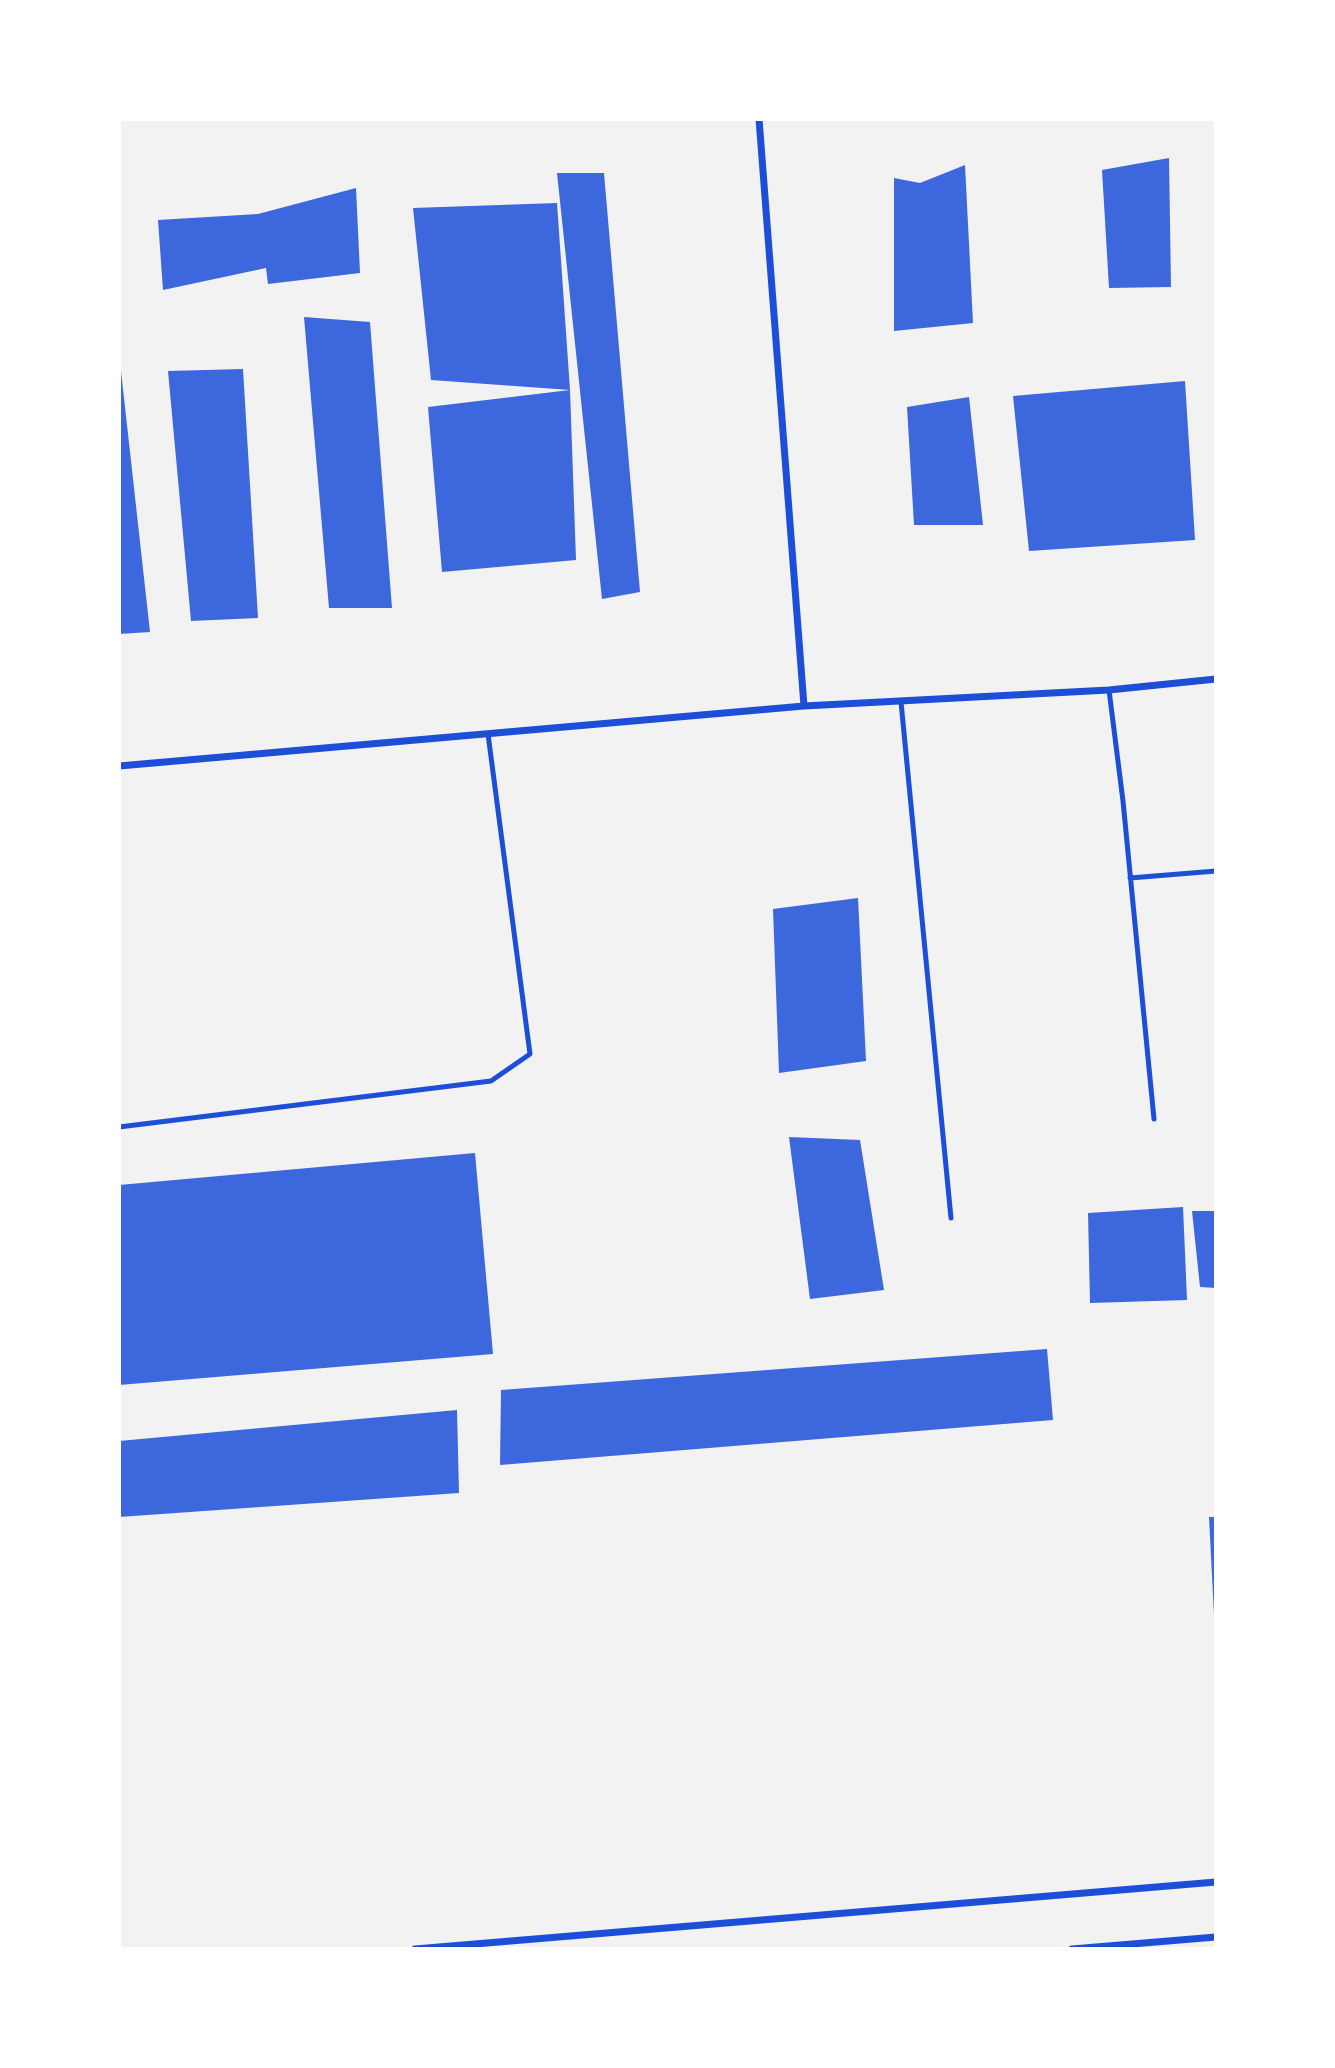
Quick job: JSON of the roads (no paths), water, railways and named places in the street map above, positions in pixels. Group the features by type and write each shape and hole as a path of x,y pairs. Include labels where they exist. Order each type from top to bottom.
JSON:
{"street":[{"path":"759,119 804,706"},
{"path":"119,766 804,706 1109,690 1216,679"},
{"path":"415,1949 1216,1882"},
{"path":"1072,1949 1216,1937"}],"lane":[{"path":"1109,690 1154,1119"},
{"path":"901,702 951,1218"},
{"path":"119,1127 491,1081 530,1054 488,734"},
{"path":"1130,878 1216,871"}]}
